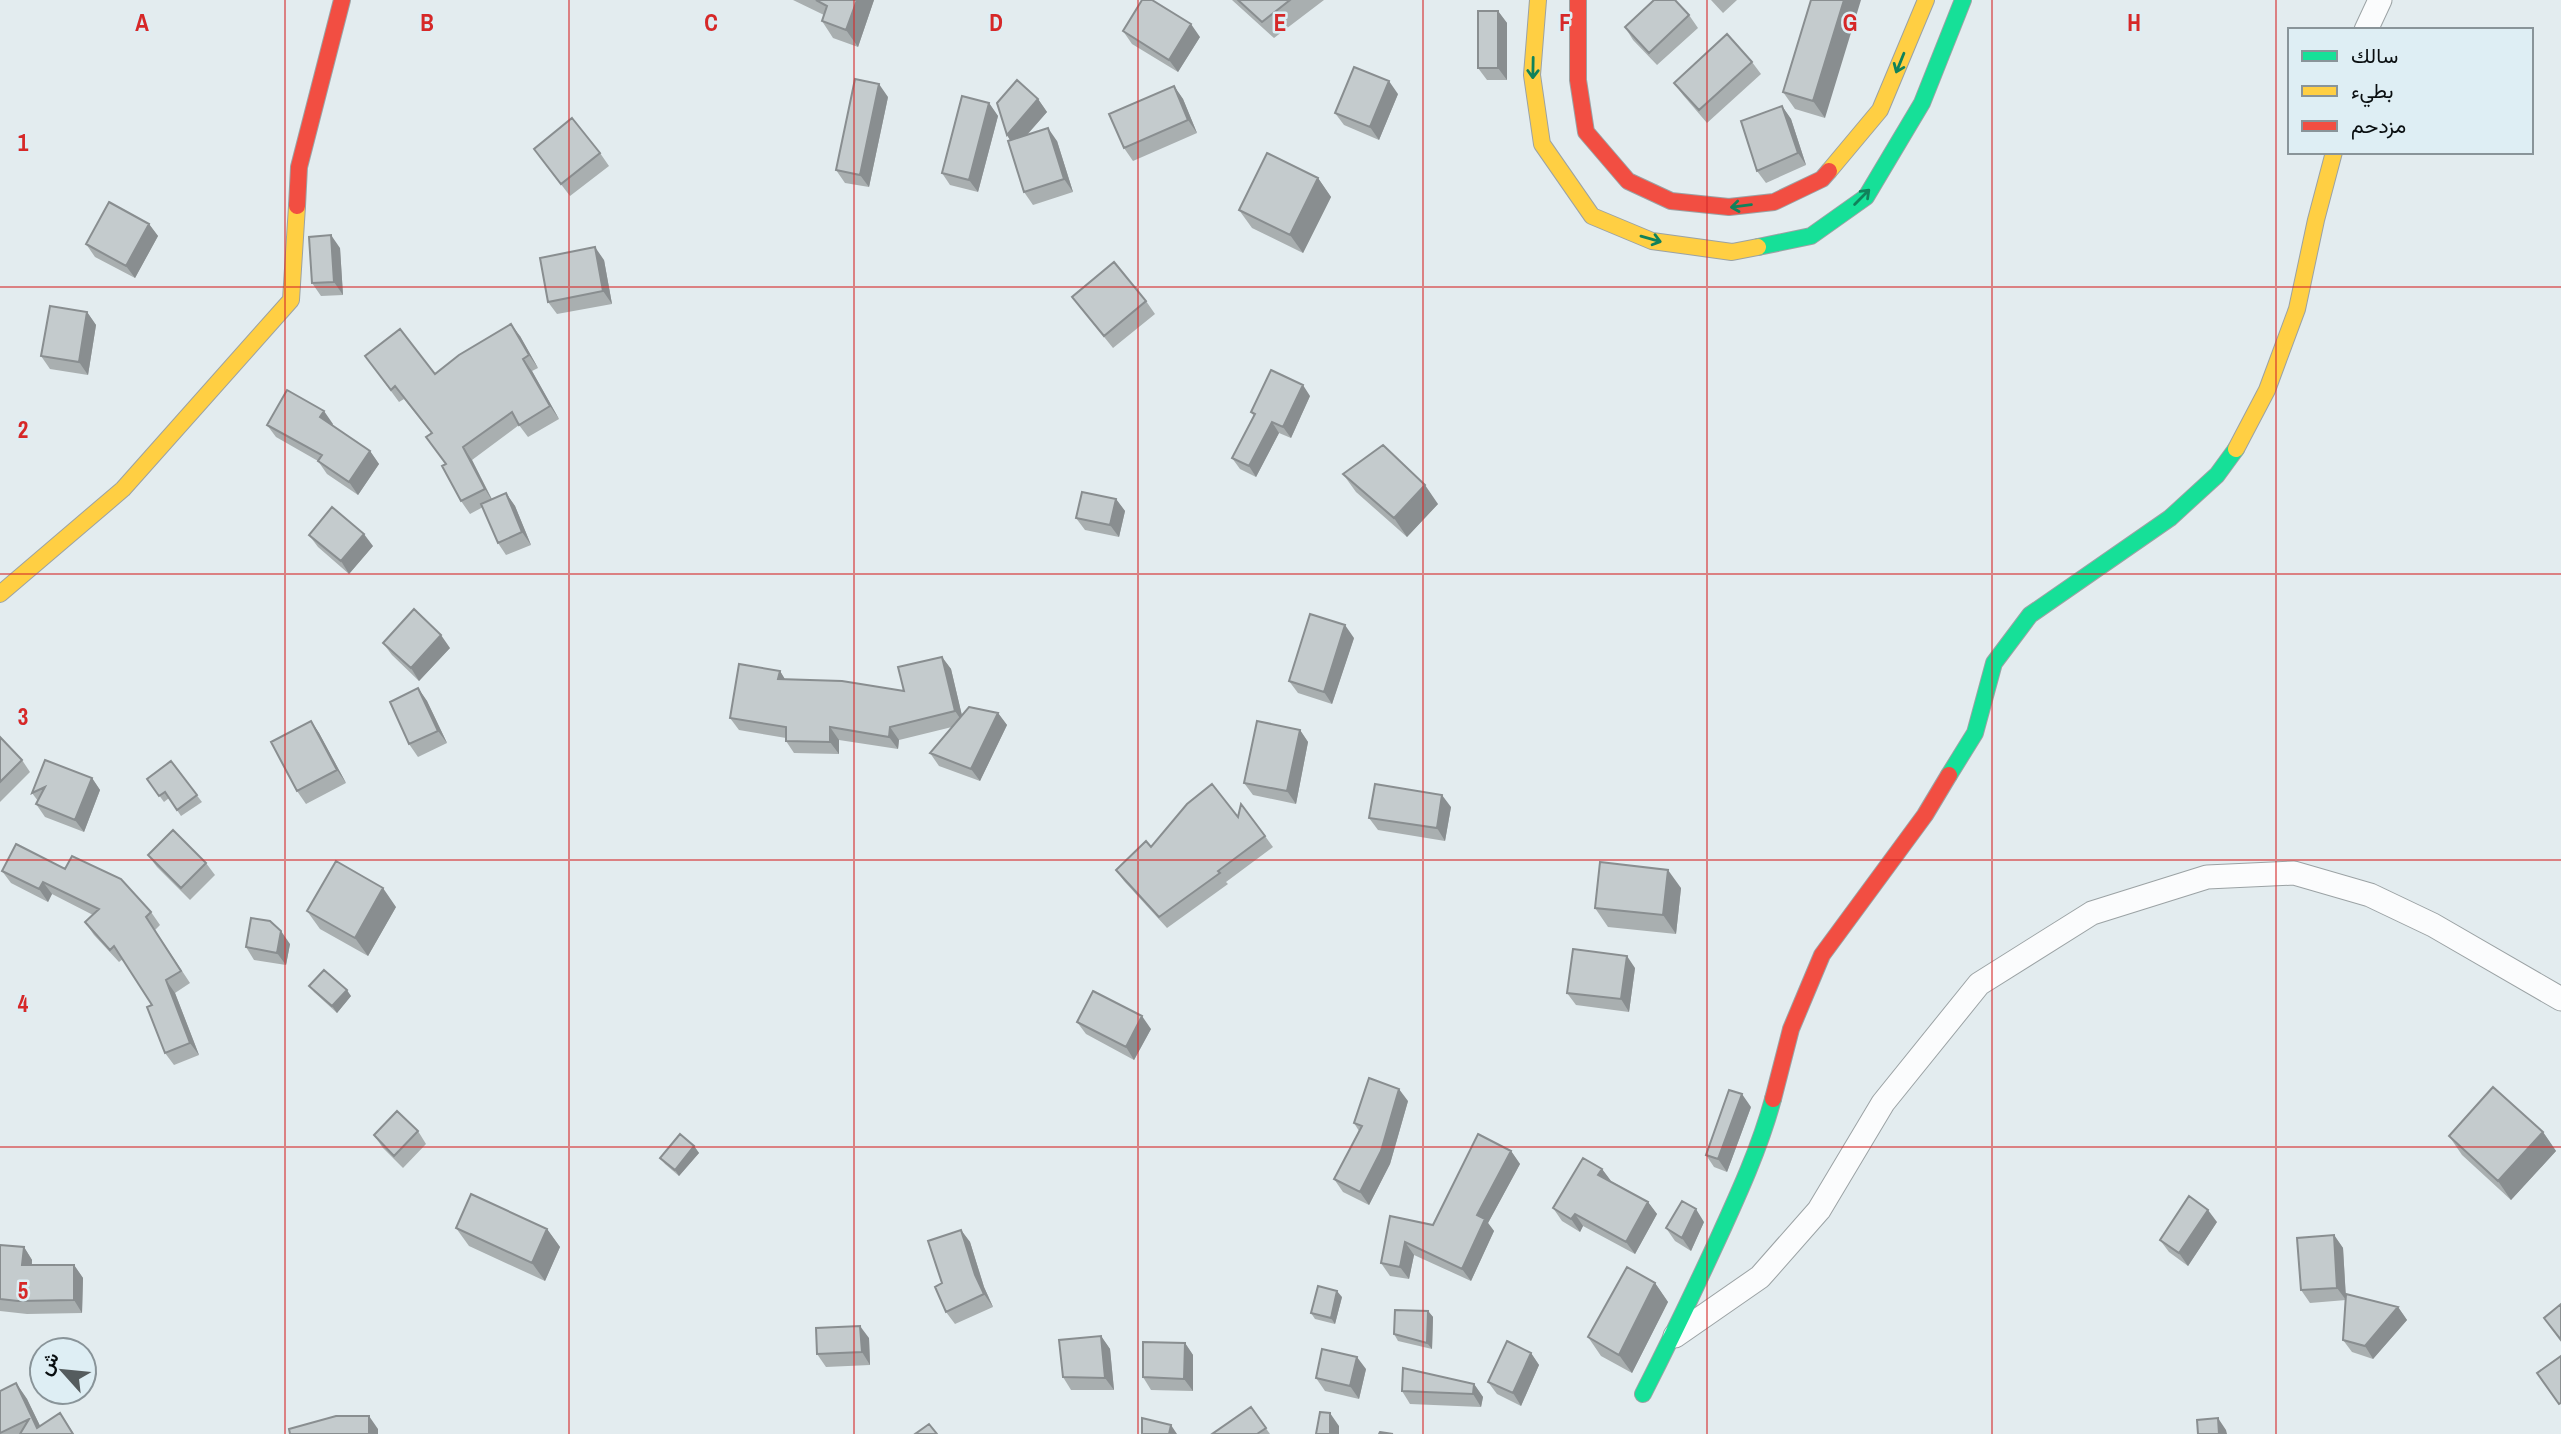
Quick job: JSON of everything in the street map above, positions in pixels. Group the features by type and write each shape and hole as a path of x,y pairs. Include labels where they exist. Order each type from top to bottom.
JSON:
{"street":[{"path":"0,594 123,489 291,300 299,167 342,0"},
{"path":"1538,0 1532,75 1542,144 1592,216 1652,241 1732,252 1811,236 1866,197 1922,103 1963,0"},
{"path":"1578,0 1578,80 1586,132 1628,181 1671,201 1729,207 1774,202 1822,179 1881,110 1926,0"},
{"path":"2367,28 2380,0"},
{"path":"1643,1394 1672,1338 1743,1184 1767,1122 1791,1029 1822,955 1925,815 1975,733 1994,663 2030,614 2170,518 2217,475 2242,440 2267,390 2297,309 2316,219 2333,154"},
{"path":"1672,1338 1760,1277 1819,1210 1884,1103 1979,984 2092,913 2207,877 2294,873 2370,895 2432,925 2561,999"}],"building":[{"path":"816,0 857,0 846,30 822,21 827,6"},
{"path":"1142,0 1152,0 1191,24 1169,60 1123,31"},
{"path":"1238,0 1290,0 1262,22"},
{"path":"1654,0 1675,0 1689,15 1649,53 1625,27"},
{"path":"1811,0 1844,0 1813,101 1783,92"},
{"path":"1478,11 1498,11 1498,68 1478,68"},
{"path":"1727,34 1752,62 1699,110 1674,83"},
{"path":"1354,67 1389,81 1370,127 1335,113"},
{"path":"855,79 879,84 860,175 836,170"},
{"path":"1017,80 1038,99 1007,135 997,103"},
{"path":"1174,86 1188,120 1124,148 1109,114"},
{"path":"962,96 989,103 969,180 942,173"},
{"path":"1782,106 1798,153 1757,171 1741,121"},
{"path":"572,118 600,153 561,184 534,149"},
{"path":"1048,128 1064,179 1024,192 1008,141"},
{"path":"1267,153 1318,178 1290,235 1239,210"},
{"path":"109,202 149,224 126,266 86,244"},
{"path":"331,235 334,282 312,283 309,237"},
{"path":"595,247 603,291 548,302 540,258"},
{"path":"1114,262 1146,301 1104,336 1072,297"},
{"path":"50,306 87,312 79,362 41,356"},
{"path":"511,324 529,355 523,359 550,406 519,425 512,412 463,447 485,489 461,501 442,466 446,464 426,437 432,433 395,386 391,390 365,356 400,329 435,374 459,355"},
{"path":"1271,370 1303,385 1283,427 1272,422 1249,466 1232,458 1255,414 1251,412"},
{"path":"287,390 324,411 320,417 370,451 349,482 318,461 322,455 267,425"},
{"path":"1383,445 1425,485 1394,518 1343,474"},
{"path":"1082,492 1116,499 1110,525 1076,518"},
{"path":"506,493 522,532 498,543 481,504"},
{"path":"332,507 364,534 341,561 309,535"},
{"path":"414,609 441,635 411,668 383,643"},
{"path":"1310,614 1345,625 1324,692 1289,681"},
{"path":"942,657 955,711 890,727 889,737 830,727 830,742 786,741 786,727 730,718 739,664 780,671 778,679 842,681 904,691 898,667"},
{"path":"418,688 438,731 409,744 390,702"},
{"path":"969,707 998,713 971,769 930,753"},
{"path":"311,721 337,770 297,791 271,742"},
{"path":"1257,721 1300,730 1287,791 1244,783"},
{"path":"0,737 22,760 0,782"},
{"path":"45,760 92,778 75,820 36,804 45,787 32,793"},
{"path":"171,761 197,795 177,810 165,792 159,796 147,779"},
{"path":"1212,784 1238,817 1241,804 1265,836 1159,917 1116,870 1146,841 1151,847 1187,804"},
{"path":"1375,784 1442,795 1437,828 1369,818"},
{"path":"173,830 206,863 181,888 148,855"},
{"path":"16,844 65,869 72,856 121,879 151,912 146,917 181,971 166,980 190,1043 165,1053 147,1007 152,1005 114,946 110,950 85,922 99,909 43,882 39,889 2,871"},
{"path":"336,861 383,888 355,938 307,911"},
{"path":"1600,862 1668,870 1663,915 1595,908"},
{"path":"251,918 270,921 281,931 277,953 246,947"},
{"path":"1573,949 1627,956 1621,999 1567,993"},
{"path":"324,970 347,990 332,1006 309,986"},
{"path":"1093,991 1142,1016 1126,1047 1077,1022"},
{"path":"1369,1078 1399,1089 1381,1151 1360,1192 1334,1179 1362,1126 1354,1123"},
{"path":"2493,1087 2543,1132 2498,1181 2449,1136"},
{"path":"1729,1090 1742,1094 1718,1159 1706,1155"},
{"path":"397,1111 418,1131 394,1156 374,1135"},
{"path":"680,1134 694,1146 675,1170 660,1158"},
{"path":"1478,1134 1511,1151 1477,1215 1485,1219 1462,1269 1405,1242 1400,1267 1381,1263 1390,1216 1433,1225"},
{"path":"1583,1158 1602,1169 1598,1175 1648,1202 1626,1242 1575,1214 1571,1219 1553,1208"},
{"path":"471,1194 547,1229 532,1263 456,1228"},
{"path":"2189,1196 2208,1210 2179,1253 2160,1240"},
{"path":"1682,1201 1696,1209 1682,1238 1666,1228"},
{"path":"961,1230 984,1294 946,1312 935,1287 942,1283 928,1241"},
{"path":"2334,1235 2337,1288 2301,1290 2297,1238"},
{"path":"0,1245 24,1247 22,1265 74,1265 74,1300 0,1299"},
{"path":"1627,1267 1655,1283 1619,1355 1588,1337"},
{"path":"1318,1286 1337,1291 1331,1318 1311,1313"},
{"path":"2346,1294 2398,1307 2365,1346 2343,1340"},
{"path":"2561,1304 2561,1340 2544,1318"},
{"path":"1395,1310 1428,1311 1427,1343 1394,1334"},
{"path":"860,1326 862,1352 817,1354 816,1328"},
{"path":"1101,1336 1105,1378 1063,1377 1059,1340"},
{"path":"1507,1341 1531,1353 1513,1393 1488,1382"},
{"path":"1143,1342 1185,1343 1184,1379 1143,1377"},
{"path":"1322,1349 1357,1357 1350,1386 1316,1378"},
{"path":"2561,1356 2561,1403 2559,1404 2537,1373"},
{"path":"1403,1368 1474,1384 1473,1394 1402,1391"},
{"path":"16,1383 37,1428 60,1413 73,1434 20,1434 29,1419 0,1433 0,1391"},
{"path":"1251,1407 1266,1428 1257,1434 1212,1434"},
{"path":"1320,1412 1330,1413 1330,1434 1316,1434"},
{"path":"336,1416 369,1416 369,1434 290,1434 289,1429"},
{"path":"1142,1418 1171,1425 1169,1434 1142,1434"},
{"path":"2218,1418 2219,1434 2198,1434 2197,1420"},
{"path":"929,1424 937,1434 915,1434"}],"traffic: fast":[{"path":"1758,247 1811,236 1866,197 1922,103 1963,0"},
{"path":"1949,775 1975,733 1994,663 2030,615 2170,518 2217,475 2236,449"},
{"path":"1643,1394 1734,1204 1773,1099"}],"traffic: slow":[{"path":"1538,0 1532,75 1542,144 1592,216 1652,241 1732,252 1758,247"},
{"path":"1829,171 1880,110 1926,0"},
{"path":"2236,449 2267,390 2297,309 2333,154"},
{"path":"0,594 123,489 291,300 297,206"}],"traffic: jam":[{"path":"297,206 299,167 342,0"},
{"path":"1578,0 1578,80 1586,132 1628,181 1671,201 1729,207 1774,202 1822,179 1829,171"},
{"path":"1773,1099 1791,1029 1822,955 1925,815 1949,775"}]}
